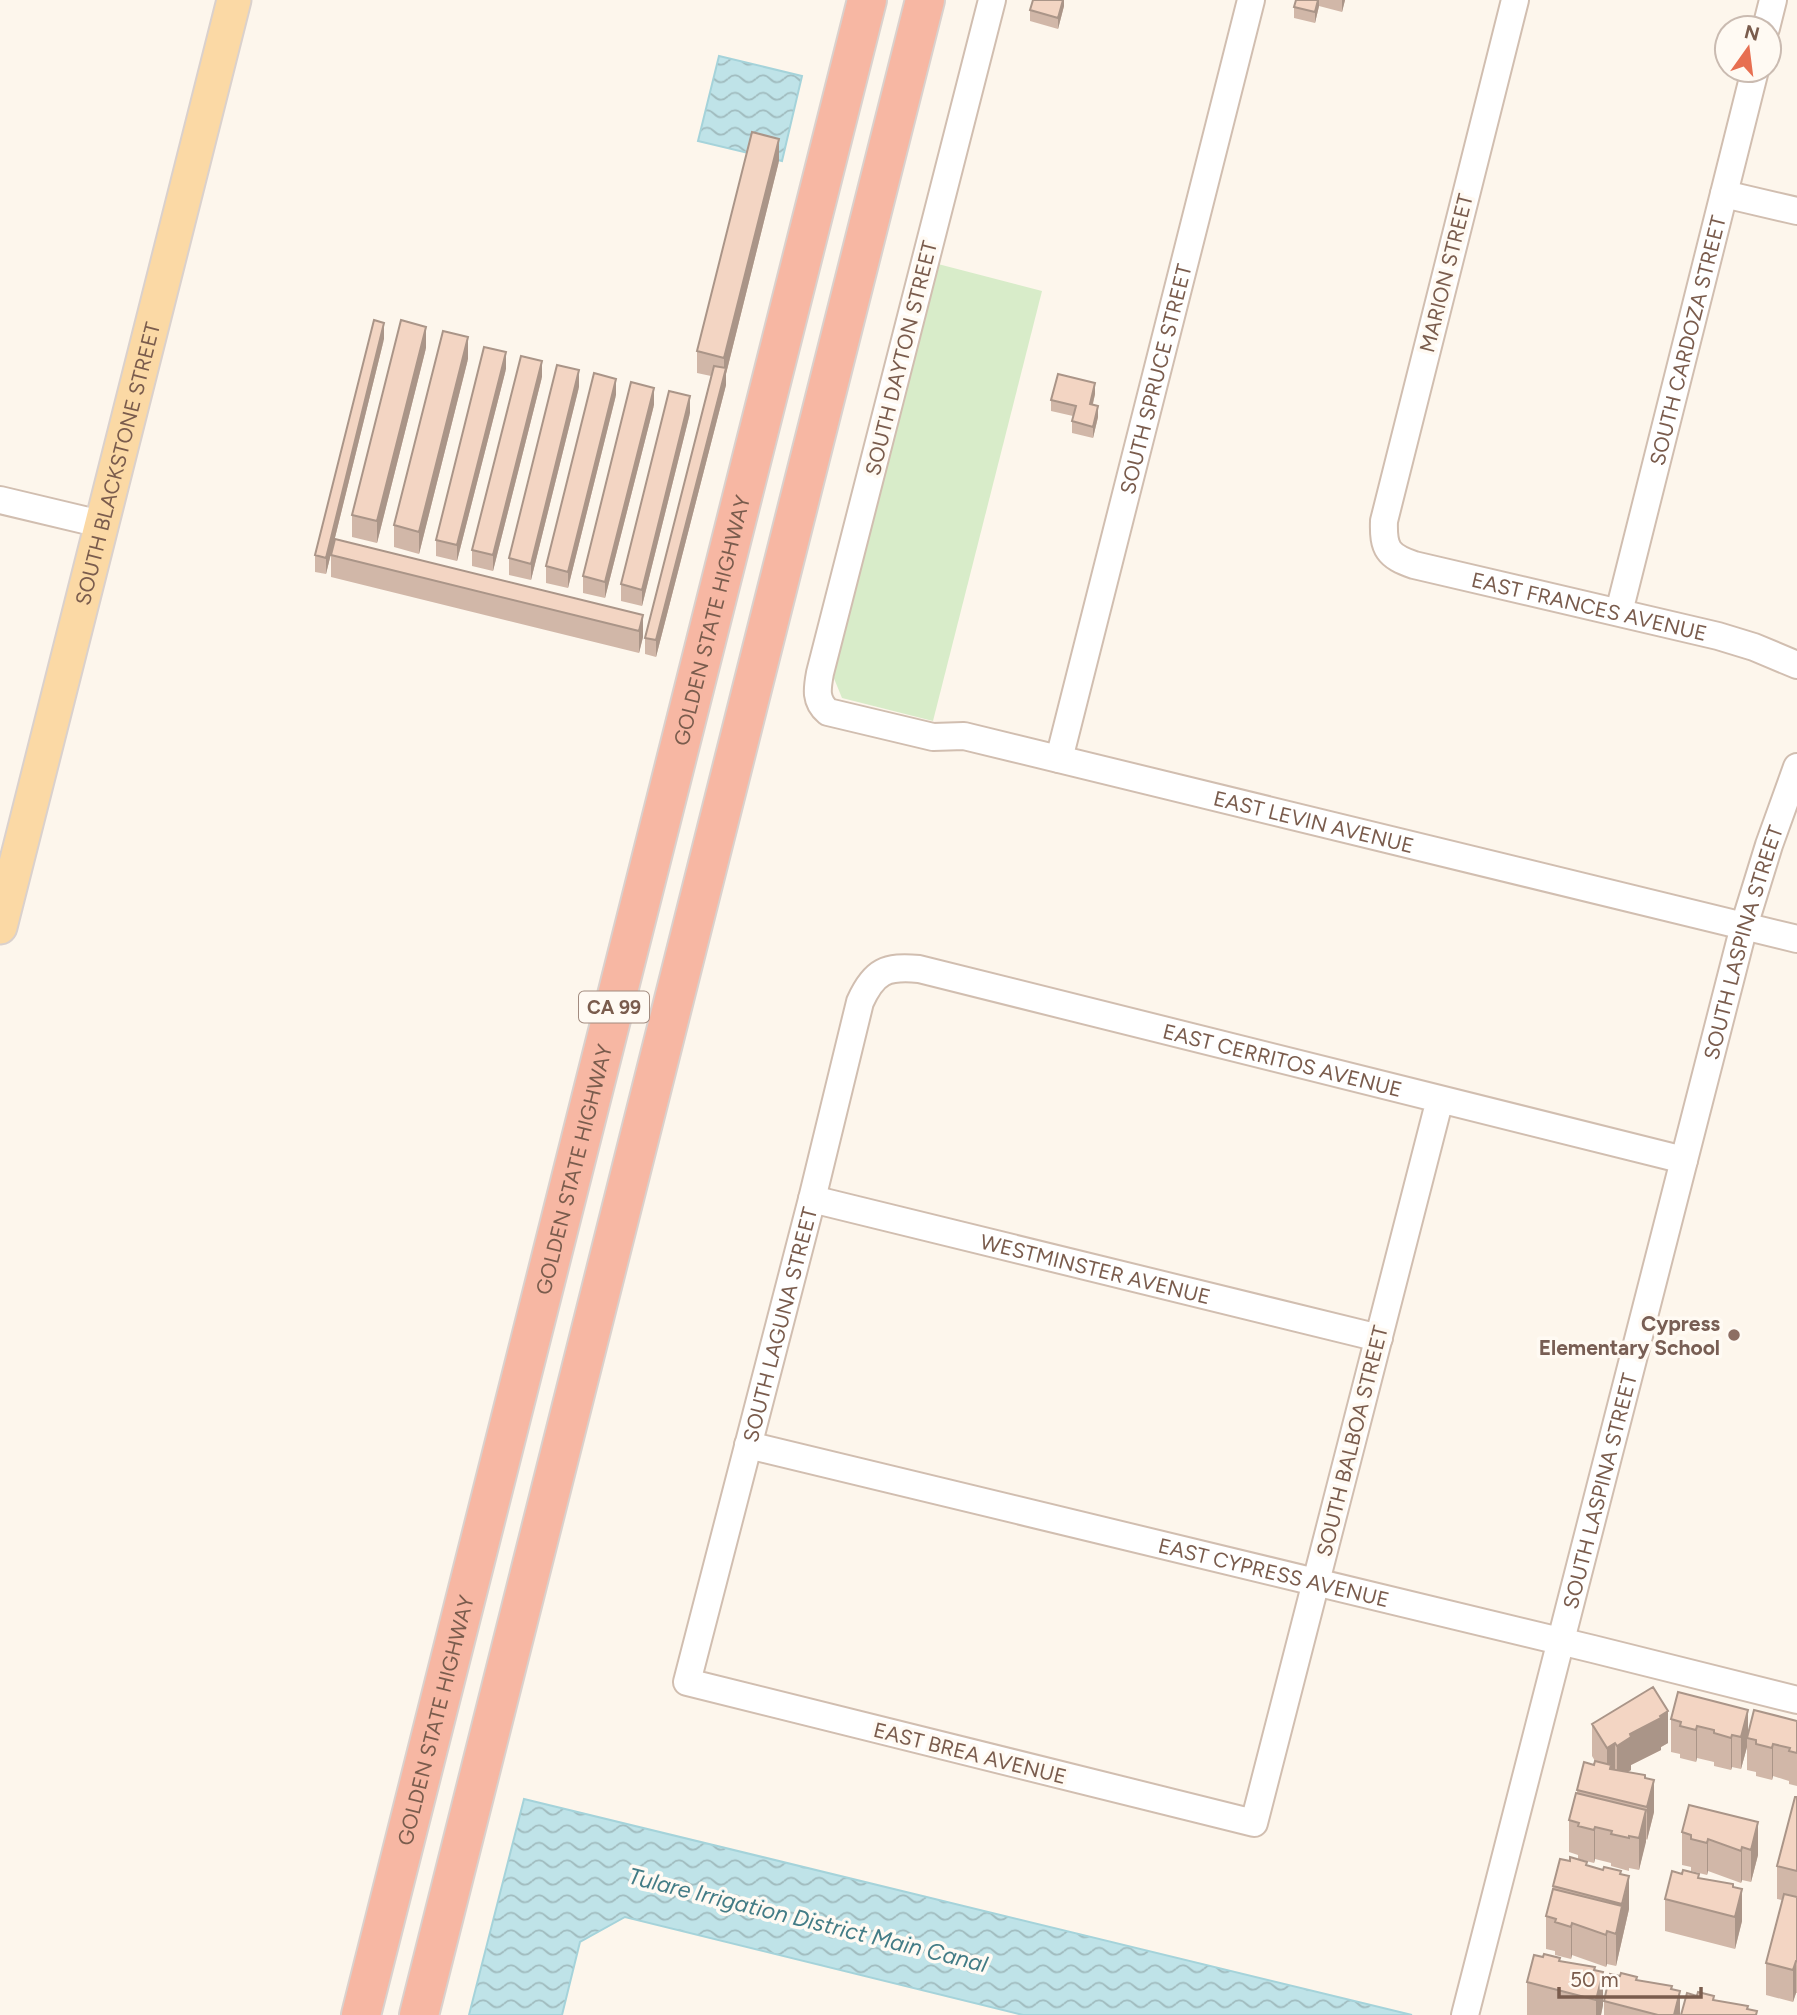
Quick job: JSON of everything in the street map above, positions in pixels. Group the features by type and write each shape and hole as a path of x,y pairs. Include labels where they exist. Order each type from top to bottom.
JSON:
{"highway":[{"name":"GOLDEN STATE HIGHWAY","path":"361,2015 867,0"},
{"name":"CA 99","path":"419,2015 925,0"}],"main road":[{"name":"SOUTH BLACKSTONE STREET","path":"0,927 234,0"}],"street":[{"name":"SOUTH DAYTON STREET","path":"828,712 821,706 818,698 820,673 992,0"},
{"name":"SOUTH SPRUCE STREET","path":"1059,759 1251,0"},
{"name":"MARION STREET","path":"1386,547 1384,521 1515,0"},
{"name":"SOUTH CARDOZA STREET","path":"1619,612 1752,84"},
{"path":"1724,194 1797,211"},
{"path":"0,500 101,524"},
{"name":"EAST FRANCES AVENUE","path":"1386,547 1396,559 1414,565 1619,612 1754,647 1797,665"},
{"name":"EAST LEVIN AVENUE","path":"828,712 933,737 964,736 1797,939"},
{"name":"SOUTH LASPINA STREET","path":"1465,2015 1744,926 1797,767"},
{"name":"EAST CERRITOS AVENUE","path":"882,972 897,967 919,969 1684,1160"},
{"name":"SOUTH LAGUNA STREET","path":"687,1682 860,1002 868,985 882,972"},
{"name":"SOUTH BALBOA STREET","path":"1254,1824 1440,1099"},
{"name":"WESTMINSTER AVENUE","path":"812,1199 1379,1338"},
{"name":"EAST CYPRESS AVENUE","path":"748,1445 1797,1700"},
{"name":"EAST BREA AVENUE","path":"687,1682 1254,1824"}],"green space":[{"path":"938,264 1042,291 933,721 842,698 833,676"}],"water":[{"path":"719,56 802,76 782,161 698,141"},
{"name":"Tulare Irrigation District Main Canal","path":"524,1799 1412,2015 1023,2015 625,1917 580,1942 562,2015 469,2015"}],"building":[{"path":"1033,0 1063,0 1058,18 1030,10"},
{"path":"1296,0 1318,0 1315,12 1294,7"},
{"path":"752,132 779,139 724,358 697,351"},
{"path":"374,320 384,323 326,558 315,555"},
{"path":"401,320 426,327 377,521 352,515"},
{"path":"443,331 468,337 419,532 394,525"},
{"path":"484,347 506,352 457,545 436,540"},
{"path":"521,356 542,361 493,555 472,550"},
{"path":"557,365 579,370 531,564 509,558"},
{"path":"714,366 726,368 656,640 645,638"},
{"path":"594,373 616,379 568,572 546,566"},
{"path":"1058,374 1095,383 1090,404 1098,406 1093,427 1072,421 1076,406 1051,400"},
{"path":"631,382 654,388 605,582 583,576"},
{"path":"669,391 690,396 642,590 621,584"},
{"path":"335,539 643,615 639,631 331,555"},
{"path":"1653,1687 1668,1711 1660,1716 1661,1718 1630,1734 1631,1737 1617,1746 1615,1743 1607,1748 1592,1724"},
{"path":"1678,1692 1748,1710 1741,1737 1732,1735 1731,1738 1697,1726 1696,1730 1680,1726 1681,1722 1671,1719"},
{"path":"1754,1710 1797,1721 1797,1753 1789,1751 1790,1748 1773,1744 1772,1748 1756,1744 1756,1740 1747,1738"},
{"path":"1595,1761 1611,1765 1610,1769 1645,1775 1645,1778 1654,1780 1647,1807 1577,1790 1584,1762 1594,1765"},
{"path":"1576,1793 1646,1810 1639,1838 1611,1834 1612,1831 1595,1827 1594,1830 1578,1826 1579,1823 1569,1820"},
{"path":"1797,1797 1797,1871 1777,1866"},
{"path":"1689,1805 1758,1822 1751,1850 1742,1847 1741,1851 1708,1839 1707,1843 1691,1839 1691,1835 1682,1832"},
{"path":"1570,1857 1587,1862 1586,1865 1621,1871 1620,1874 1629,1876 1622,1904 1553,1886 1560,1859 1570,1861"},
{"path":"1683,1870 1699,1874 1698,1878 1733,1884 1733,1887 1742,1889 1735,1917 1665,1899 1672,1871 1682,1874"},
{"path":"1553,1889 1622,1906 1616,1934 1607,1931 1606,1935 1572,1923 1571,1927 1546,1916"},
{"path":"1784,1894 1797,1897 1797,1961 1793,1970 1766,1963"},
{"path":"1544,1954 1560,1958 1559,1961 1595,1967 1594,1970 1603,1972 1596,2000 1527,1982 1534,1955 1543,1957"},
{"path":"1621,1973 1637,1977 1636,1980 1672,1986 1671,1989 1680,1991 1674,2015 1658,2015 1604,2001 1610,1974 1620,1976"},
{"path":"1698,1992 1714,1996 1713,2000 1748,2006 1747,2009 1757,2011 1756,2015 1681,2015 1687,1993 1697,1996"}],"place":[{"name":"Cypress Elementary School","path":"1734,1335"}]}
